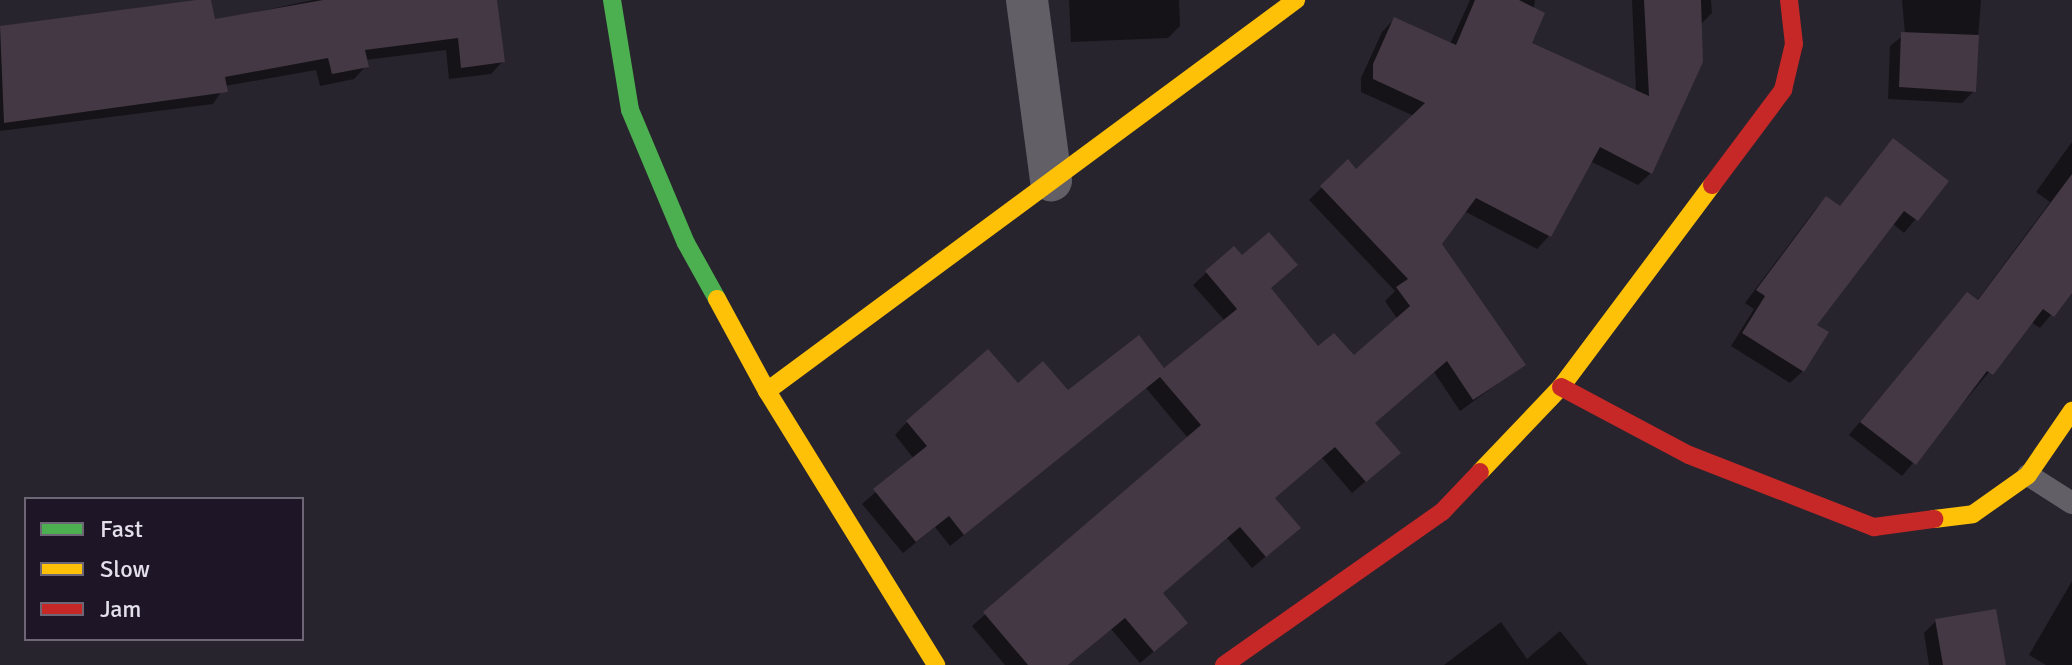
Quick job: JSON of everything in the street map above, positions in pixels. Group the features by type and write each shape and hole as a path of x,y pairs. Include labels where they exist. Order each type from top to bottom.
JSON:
{"street":[{"path":"612,0 630,110 686,243 767,391 936,665"},
{"path":"1027,0 1051,180"},
{"path":"767,391 1296,0"},
{"path":"1224,665 1442,512 1561,387 1783,90 1794,44 1789,0"},
{"path":"1561,387 1689,455 1874,527 1973,514 2028,475 2072,411"}],"lane":[{"path":"2028,475 2072,503"}],"building":[{"path":"211,0 215,19 323,0 497,0 505,62 461,68 458,38 365,50 369,67 332,74 328,58 225,77 228,92 4,123 0,26"},
{"path":"1475,0 1519,0 1545,13 1532,43 1649,96 1644,0 1701,0 1703,62 1652,174 1600,147 1551,237 1476,198 1442,244 1526,365 1473,400 1447,361 1375,423 1401,453 1366,482 1335,447 1275,498 1301,528 1266,557 1240,527 1163,593 1188,623 1154,652 1125,618 1068,665 1028,665 983,612 1201,425 1160,377 964,535 949,516 916,542 873,489 927,446 906,421 988,349 1018,383 1043,361 1068,390 1139,335 1164,368 1237,309 1205,271 1234,246 1242,255 1269,232 1298,265 1271,288 1318,346 1334,333 1354,355 1410,306 1396,287 1408,279 1320,186 1348,159 1356,169 1425,103 1373,79 1373,64 1394,17 1456,45"},
{"path":"1901,32 1979,35 1976,92 1899,87"},
{"path":"1893,138 1949,181 1918,221 1904,211 1817,325 1829,332 1804,372 1742,333 1765,296 1756,290 1826,196 1840,206"},
{"path":"2072,174 2072,293 2054,317 2043,309 1993,375 1987,371 1916,465 1860,422 1967,292 1978,300"},
{"path":"1996,609 2006,665 1943,665 1935,619"}],"traffic: fast":[{"path":"612,0 630,110 686,243 717,299"}],"traffic: slow":[{"path":"767,391 1296,0"},
{"path":"1480,472 1561,387 1712,185"},
{"path":"717,299 767,391 936,665"},
{"path":"1934,519 1973,514 2028,475 2072,411"}],"traffic: jam":[{"path":"1712,185 1783,90 1794,44 1789,0"},
{"path":"1561,387 1689,455 1874,527 1934,519"},
{"path":"1224,665 1442,512 1480,472"}]}
